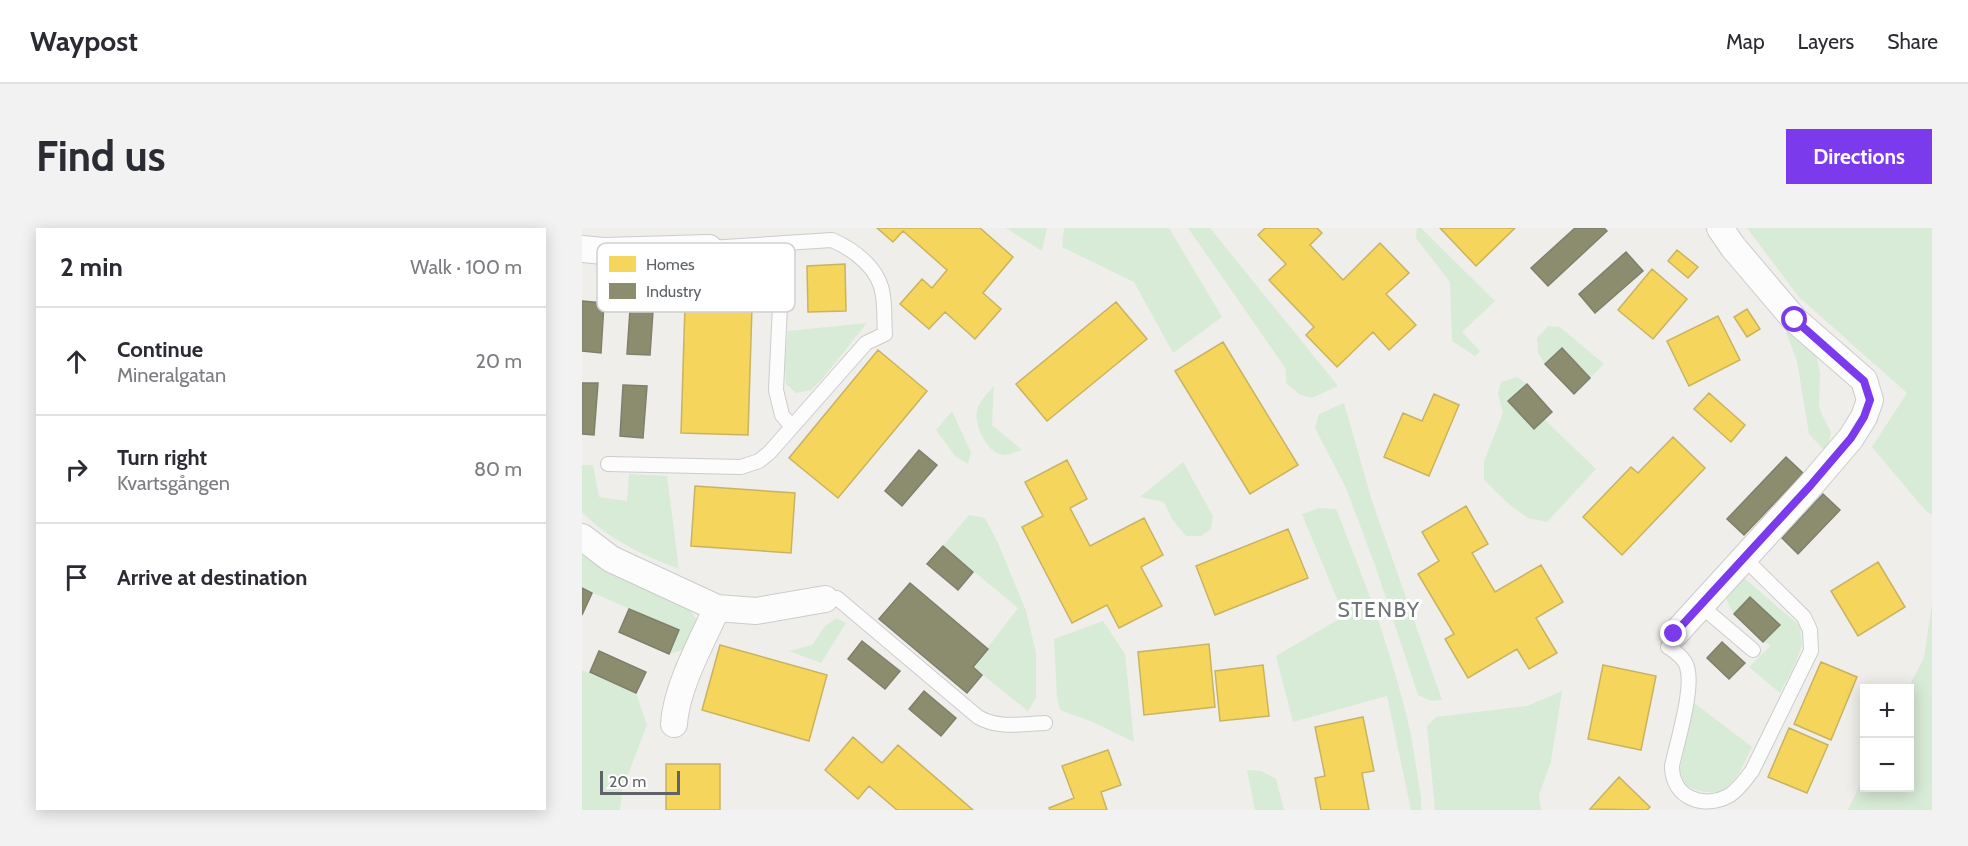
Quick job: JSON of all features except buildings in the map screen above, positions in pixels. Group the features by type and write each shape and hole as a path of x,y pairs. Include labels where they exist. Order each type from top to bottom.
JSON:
{"street":[{"path":"1674,634 1851,438 1864,417 1870,400 1864,381 1795,320 1733,247 1720,228"},
{"path":"582,249 597,250"},
{"path":"582,537 610,559 717,608 756,611 825,599"},
{"path":"674,724 674,713 690,666 717,608"}],"lane":[{"path":"608,465 741,467 759,462 866,343 885,334 883,296 875,275 866,263 846,246 832,240 783,243"},
{"path":"780,312 776,390 782,415 792,427"},
{"path":"1674,634 1668,647 1683,659 1689,678 1672,776 1675,785 1685,795 1710,801 1734,792 1752,771 1811,651 1810,630 1804,617 1744,558"},
{"path":"825,599 837,598 978,717 999,726 1045,723"},
{"path":"1701,606 1753,650"}],"green space":[{"path":"1006,228 1047,228 1042,251"},
{"path":"1064,228 1169,228 1222,317 1173,353 1134,282 1062,247"},
{"path":"1188,228 1210,228 1338,386 1312,398 1299,394 1286,383 1286,369"},
{"path":"1417,228 1421,228 1495,301 1462,332 1480,351 1475,356 1452,341 1450,282 1416,238"},
{"path":"1747,228 1932,228 1932,515 1926,511 1872,447 1907,393 1799,297"},
{"path":"867,323 811,390 796,393 786,384 788,331"},
{"path":"1548,326 1560,327 1604,364 1590,378 1562,348 1545,364 1538,353 1537,338"},
{"path":"1786,332 1795,333 1816,354 1820,373 1819,406 1831,432 1824,450 1809,434 1797,361"},
{"path":"1517,377 1527,384 1509,400 1544,419 1596,469 1547,522 1528,518 1511,506 1484,480 1484,461 1503,413 1498,394 1501,382"},
{"path":"994,386 992,425 1022,450 1008,455 999,454 988,446 978,425 979,405"},
{"path":"1344,403 1372,501 1442,700 1431,701 1418,695 1376,568 1346,488 1315,428 1319,414"},
{"path":"952,411 971,452 968,464 955,456 936,430"},
{"path":"1183,462 1213,516 1211,529 1201,536 1186,536 1172,519 1164,502 1140,497"},
{"path":"582,465 593,465 599,497 627,501 629,474 667,476 679,569 615,539 582,512"},
{"path":"1320,508 1336,509 1382,631 1409,728 1421,797 1421,810 1411,810 1387,696 1293,722 1276,656 1344,616 1302,514"},
{"path":"969,515 985,518 998,543 1026,611 1036,653 1036,698 1028,711 973,667 1018,608 943,546"},
{"path":"582,553 602,569 687,606 696,619 690,643 677,652 669,654 678,630 582,588"},
{"path":"1743,577 1800,626 1802,645 1780,693 1749,667 1771,645 1763,642 1779,625 1751,597 1734,614 1727,601 1727,591"},
{"path":"1932,604 1932,810 1848,810 1860,784 1860,792 1914,792 1914,684 1910,684 1924,658"},
{"path":"837,618 846,623 821,663 789,651 812,645 825,626"},
{"path":"1103,621 1125,654 1134,742 1093,722 1060,710 1057,698 1054,639"},
{"path":"582,670 636,693 647,725 627,777 623,781 620,810 582,810"},
{"path":"1562,691 1551,761 1539,795 1541,810 1435,810 1427,726 1436,717 1527,706"},
{"path":"1693,702 1752,747 1733,782 1719,791 1696,790 1685,785 1680,770"},
{"path":"1247,770 1261,771 1276,779 1284,810 1255,810"}],"district":[{"name":"STENBY","path":"1379,610"}],"route":[{"path":"1674,634 1810,486 1851,438 1864,417 1870,400 1864,381 1795,320"}]}
